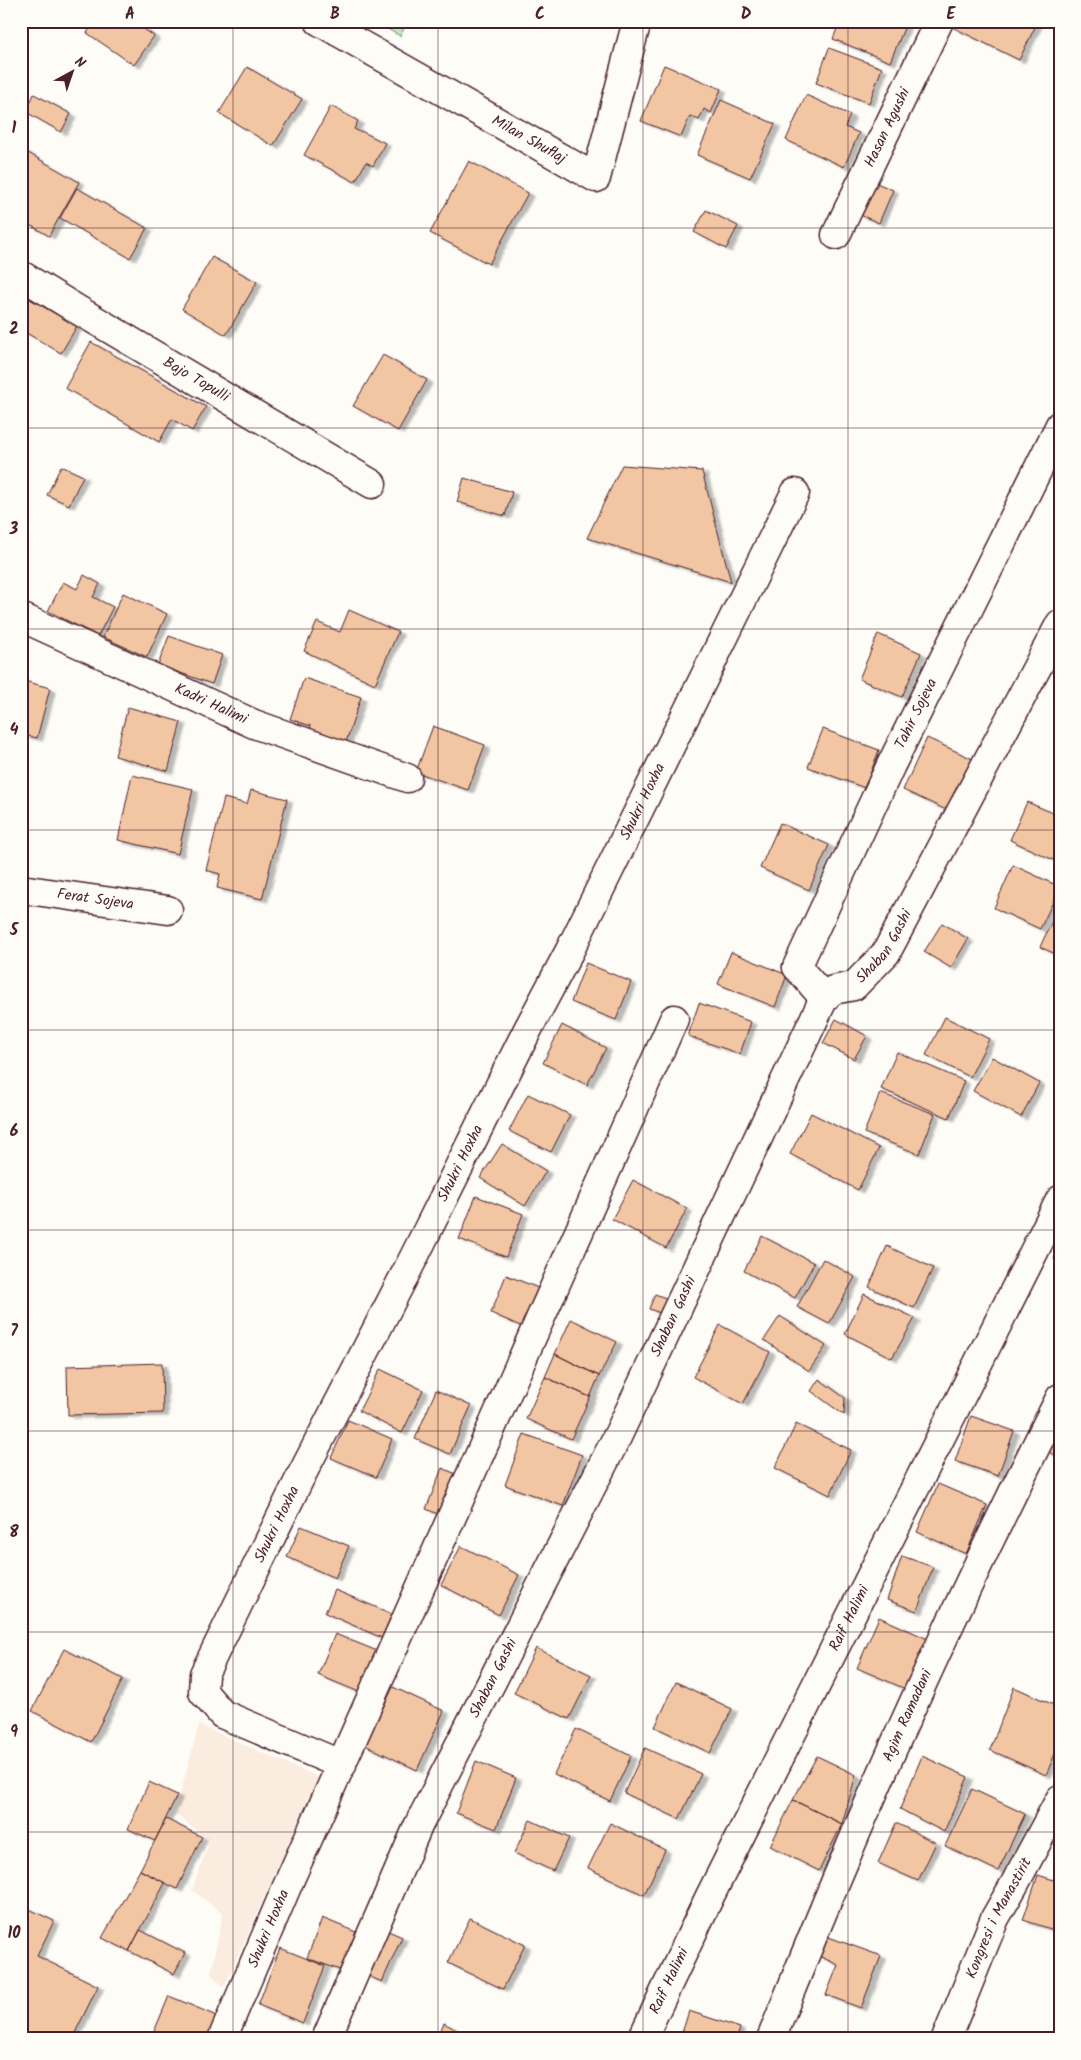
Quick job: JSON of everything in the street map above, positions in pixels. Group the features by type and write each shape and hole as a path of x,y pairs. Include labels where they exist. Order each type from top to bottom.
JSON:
{"street":[{"name":"Milan Shuflaj","path":"319,21 596,178 637,21"},
{"name":"Hasan Agushi","path":"836,235 939,21"},
{"name":"Bajo Topulli","path":"21,275 372,484"},
{"name":"Tahir Sojeva","path":"824,998 797,967 891,765 1060,425"},
{"name":"Shukri Hoxha","path":"342,1765 222,1714 203,1692 204,1674 301,1476 570,950 795,493"},
{"name":"Kadri Halimi","path":"21,617 254,724 407,778"},
{"name":"Shaban Gashi","path":"326,2039 419,1824 618,1435 824,998 833,990 854,986 886,953 1060,624"},
{"name":"Ferat Sojeva","path":"21,889 168,910"},
{"name":"Shukri Hoxha","path":"222,2039 674,1019"},
{"name":"Raif Halimi","path":"642,2039 710,1896 1060,1200"},
{"name":"Agim Ramadani","path":"771,2039 843,1863 917,1696 991,1536 1060,1398"},
{"name":"Kongresi i Manastirit","path":"946,2039 995,1918 1060,1799"}],"shaded area":[{"path":"199,1725 318,1777 224,1987 211,1974 223,1913 192,1890 210,1841 175,1814"}],"green space":[{"path":"373,21 408,21 400,36"}],"building":[{"path":"94,21 140,21 138,25 154,36 134,65 87,33"},
{"path":"840,21 894,21 905,26 890,62 833,39"},
{"path":"954,21 1038,21 1019,60 952,27"},
{"path":"829,48 882,68 869,103 816,83"},
{"path":"664,65 721,89 711,113 704,109 699,120 690,116 681,137 641,121"},
{"path":"247,67 302,99 273,146 219,113"},
{"path":"34,94 71,114 61,132 26,112"},
{"path":"806,95 850,115 845,127 859,133 844,167 786,140"},
{"path":"721,100 775,124 750,178 697,155"},
{"path":"331,106 358,121 354,129 385,143 373,166 366,162 355,182 304,155"},
{"path":"23,150 79,182 49,236 21,220 21,153"},
{"path":"469,161 528,193 489,264 430,233"},
{"path":"874,182 893,190 879,223 860,215"},
{"path":"77,188 147,228 130,258 60,218"},
{"path":"706,210 738,226 726,249 694,232"},
{"path":"212,257 257,282 226,335 182,309"},
{"path":"21,294 77,326 61,353 21,330"},
{"path":"91,342 206,407 192,431 172,419 159,442 65,388"},
{"path":"383,355 427,380 398,431 353,406"},
{"path":"622,465 702,471 731,582 587,538"},
{"path":"61,466 83,476 69,505 47,495"},
{"path":"464,478 512,492 505,516 457,502"},
{"path":"84,575 100,584 93,597 113,607 98,636 48,611 63,582 77,589"},
{"path":"123,593 167,614 147,657 103,637"},
{"path":"349,610 398,632 375,684 304,651 317,622 340,632"},
{"path":"878,634 921,653 902,697 859,679"},
{"path":"169,636 222,655 212,684 158,665"},
{"path":"304,678 361,697 344,748 308,736 311,726 290,719"},
{"path":"21,680 50,688 37,738 21,734"},
{"path":"128,707 181,722 168,771 115,756"},
{"path":"433,726 485,745 468,790 416,772"},
{"path":"823,729 879,750 865,788 808,767"},
{"path":"927,738 979,762 955,814 903,790"},
{"path":"132,775 193,789 178,854 118,840"},
{"path":"251,790 287,799 262,899 217,888 220,874 206,870 224,798 247,804"},
{"path":"1027,802 1060,816 1060,863 1010,840"},
{"path":"780,823 829,845 809,890 760,868"},
{"path":"1013,865 1060,887 1040,929 994,908"},
{"path":"1056,912 1060,914 1060,956 1040,947"},
{"path":"942,923 968,939 951,968 924,952"},
{"path":"731,952 787,975 775,1007 718,984"},
{"path":"586,963 631,982 616,1020 571,1002"},
{"path":"699,1003 751,1022 740,1054 688,1036"},
{"path":"945,1017 989,1039 970,1077 926,1055"},
{"path":"836,1019 867,1036 854,1059 823,1043"},
{"path":"562,1025 606,1048 587,1085 543,1063"},
{"path":"897,1052 964,1081 949,1118 881,1089"},
{"path":"992,1057 1039,1083 1021,1117 973,1091"},
{"path":"880,1093 935,1114 919,1154 864,1133"},
{"path":"528,1094 570,1115 551,1152 509,1131"},
{"path":"811,1113 879,1148 858,1190 790,1154"},
{"path":"502,1144 546,1171 525,1206 480,1178"},
{"path":"633,1180 687,1209 666,1248 612,1219"},
{"path":"476,1196 523,1214 506,1257 459,1239"},
{"path":"762,1236 814,1263 795,1298 744,1271"},
{"path":"887,1246 933,1268 914,1308 869,1287"},
{"path":"1060,1246 1060,1262 1054,1259"},
{"path":"823,1259 855,1277 829,1324 797,1307"},
{"path":"506,1275 543,1290 527,1329 491,1313"},
{"path":"655,1294 671,1300 666,1315 649,1309"},
{"path":"864,1294 915,1318 892,1358 845,1334"},
{"path":"780,1316 826,1346 809,1371 764,1340"},
{"path":"571,1319 617,1342 599,1376 555,1354"},
{"path":"720,1325 770,1352 743,1404 693,1377"},
{"path":"555,1354 599,1376 590,1397 545,1377"},
{"path":"162,1363 163,1413 68,1415 67,1366"},
{"path":"380,1369 423,1390 402,1433 359,1411"},
{"path":"545,1377 590,1397 571,1439 526,1419"},
{"path":"819,1379 845,1398 844,1415 811,1391"},
{"path":"436,1390 471,1406 450,1454 415,1439"},
{"path":"971,1416 1014,1431 998,1476 955,1461"},
{"path":"348,1420 392,1439 376,1477 331,1458"},
{"path":"1060,1422 1060,1457 1046,1451"},
{"path":"796,1424 851,1450 830,1495 775,1468"},
{"path":"524,1434 582,1455 563,1506 505,1485"},
{"path":"442,1468 463,1477 447,1518 426,1509"},
{"path":"938,1484 987,1505 966,1554 917,1532"},
{"path":"301,1526 349,1546 335,1578 287,1557"},
{"path":"461,1546 519,1575 499,1615 441,1585"},
{"path":"902,1556 933,1567 917,1611 887,1600"},
{"path":"335,1590 392,1614 382,1638 325,1613"},
{"path":"879,1617 930,1640 908,1690 857,1668"},
{"path":"335,1634 382,1653 364,1694 318,1675"},
{"path":"536,1648 591,1675 569,1719 514,1693"},
{"path":"64,1649 123,1679 91,1742 32,1711"},
{"path":"676,1682 732,1709 710,1753 655,1727"},
{"path":"393,1687 444,1711 417,1770 365,1745"},
{"path":"1014,1687 1060,1708 1060,1742 1046,1775 990,1750"},
{"path":"576,1729 631,1756 610,1801 554,1774"},
{"path":"645,1748 701,1774 679,1819 624,1793"},
{"path":"817,1756 856,1775 842,1824 793,1800"},
{"path":"922,1756 968,1777 944,1832 900,1809"},
{"path":"476,1761 516,1778 496,1829 456,1813"},
{"path":"149,1782 177,1795 155,1841 128,1829"},
{"path":"972,1789 1025,1814 998,1871 945,1846"},
{"path":"793,1800 842,1824 819,1871 770,1846"},
{"path":"166,1819 202,1837 177,1889 140,1870"},
{"path":"530,1820 569,1838 553,1871 514,1853"},
{"path":"610,1823 665,1850 644,1895 588,1868"},
{"path":"896,1823 936,1843 918,1881 878,1863"},
{"path":"140,1870 165,1883 129,1951 102,1938"},
{"path":"1038,1875 1060,1882 1060,1932 1023,1920"},
{"path":"21,1905 54,1921 37,1956 98,1986 72,2039 21,2039"},
{"path":"322,1918 363,1935 348,1973 307,1958"},
{"path":"470,1918 525,1945 503,1989 448,1963"},
{"path":"379,1927 402,1937 382,1982 359,1972"},
{"path":"140,1930 185,1953 174,1974 129,1951"},
{"path":"823,1935 881,1956 861,2008 826,1995 838,1965 815,1954"},
{"path":"280,1948 325,1966 303,2023 258,2005"},
{"path":"169,1996 226,2020 218,2039 151,2039"},
{"path":"689,2011 740,2028 737,2039 680,2039"},
{"path":"444,2023 473,2039 436,2039"}]}
